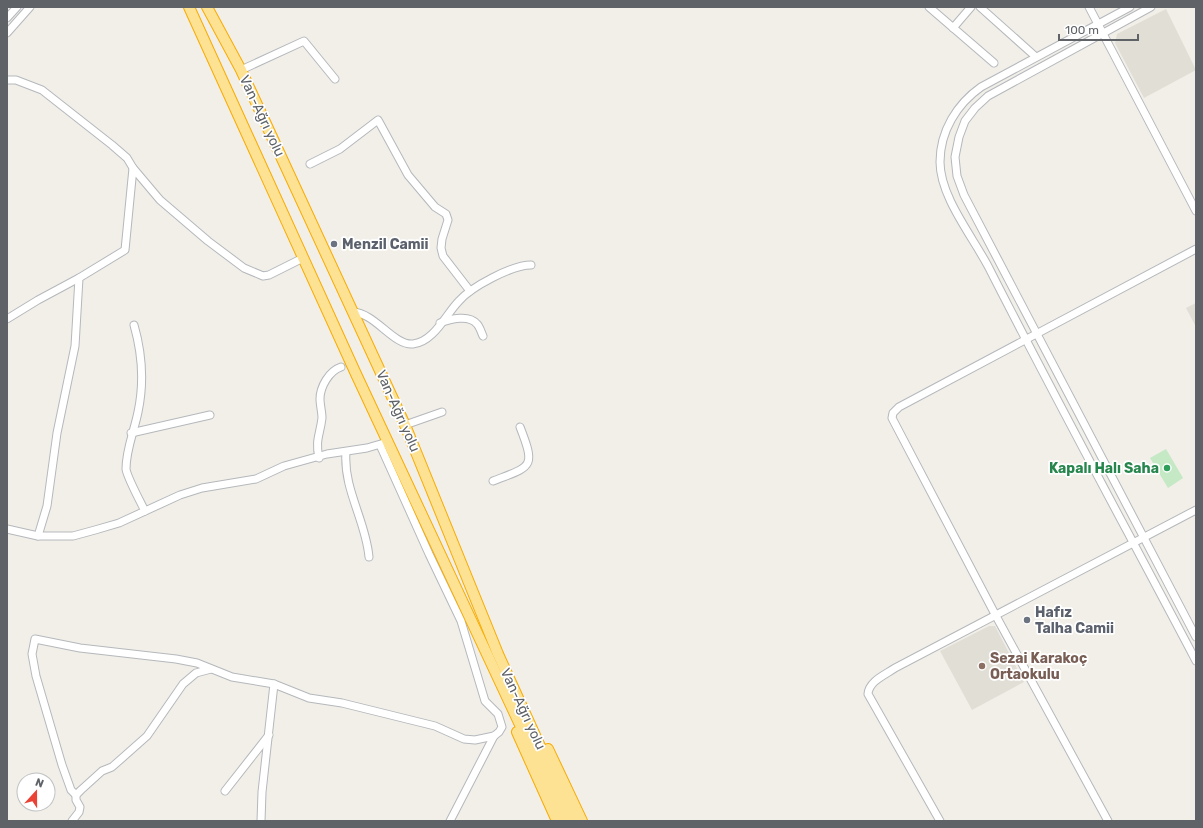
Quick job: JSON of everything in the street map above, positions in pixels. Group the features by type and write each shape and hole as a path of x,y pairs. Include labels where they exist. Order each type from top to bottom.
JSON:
{"highway":[{"path":"189,7 303,258 384,442 510,691 565,821"},
{"name":"Van-Ağrı yolu","path":"207,7 241,70 405,425 498,654 510,691 574,821"},
{"path":"510,691 511,714 522,747 557,821"},
{"path":"510,691 540,731 582,821"}],"street":[{"path":"7,18 17,7"},
{"path":"7,33 30,7"},
{"path":"929,7 994,63"},
{"path":"953,28 971,7"},
{"path":"980,7 1036,57"},
{"path":"1089,7 1196,211"},
{"path":"1130,7 981,87 968,96 955,112 948,126 940,162 944,183 950,198 985,260 1025,339 1196,661"},
{"path":"1151,7 988,96 975,108 965,121 958,137 956,157 957,176 964,195 1196,637"},
{"path":"241,70 304,41 335,79"},
{"path":"7,80 16,80 42,90 112,145 127,158 133,168 160,200 208,241 244,268 262,276 269,275 303,258"},
{"path":"310,164 340,148 378,120 408,175 435,207 446,214 448,220 442,239 441,248 443,256 470,291"},
{"path":"7,319 125,250 133,168"},
{"path":"1108,821 996,616 892,418 893,413 899,407 1037,332 1196,249"},
{"path":"353,312 364,315 383,327 393,336 411,344 423,341 431,335 459,301 470,291 492,278 518,266 531,265"},
{"path":"38,536 47,506 56,433 75,346 79,278"},
{"path":"440,324 453,319 472,320 477,323 483,336"},
{"path":"134,325 140,345 141,378 138,413 129,443 126,471 145,511"},
{"path":"319,458 316,445 322,416 320,392 332,373 341,367"},
{"path":"405,425 442,412"},
{"path":"132,433 210,415"},
{"path":"493,481 518,471 529,461 530,451 520,427"},
{"path":"7,529 38,536 73,536 119,523 180,495 202,488 256,479 284,466 319,458 328,454 346,452 384,442 429,554 462,621 484,701 498,714 502,727 494,736 450,821"},
{"path":"346,452 348,483 364,527 369,557"},
{"path":"940,821 868,694 868,689 872,684 895,668 1196,510"},
{"path":"72,821 79,812 80,807 76,800 76,795 71,790 62,765 38,683 32,654 35,639 80,648 176,659 232,676 274,684 309,698 342,703 435,726 464,740 475,740 494,736"},
{"path":"76,795 102,771 112,766 147,736 183,684 196,673 211,669"},
{"path":"261,821 262,792 274,684"},
{"path":"225,791 269,735"}],"shaded area":[{"path":"1166,9 1196,70 1144,98 1115,43 1117,34"},
{"path":"1196,303 1196,327 1186,308"},
{"name":"Sezai Karakoç Ortaokulu","path":"989,626 995,626 1024,682 972,710 940,651"}],"green space":[{"name":"Kapalı Halı Saha","path":"1166,449 1183,478 1168,488 1150,458"}],"place":[{"name":"Menzil Camii","path":"334,244"},
{"name":"Kapalı Halı Saha","path":"1167,468"},
{"name":"Hafız Talha Camii","path":"1027,620"},
{"name":"Sezai Karakoç Ortaokulu","path":"982,666"}]}
